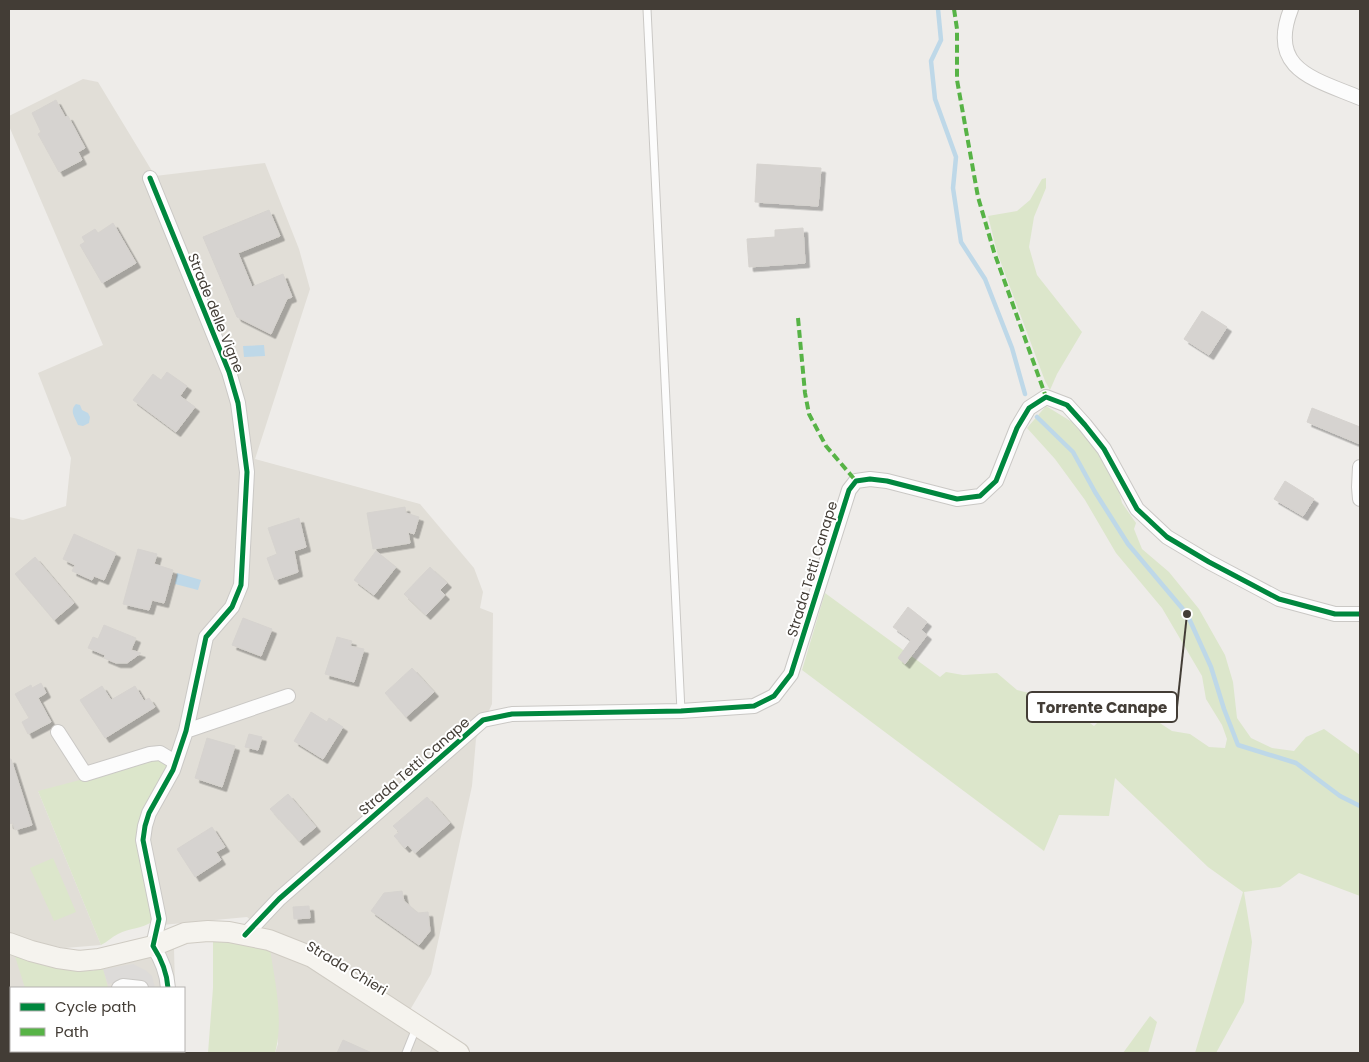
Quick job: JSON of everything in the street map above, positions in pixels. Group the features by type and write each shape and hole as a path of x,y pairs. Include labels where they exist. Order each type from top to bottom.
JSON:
{"main road":[{"name":"Strada Chieri","path":"9,943 58,958 79,961 99,959 153,946 185,933 208,931 245,934 285,946 312,958 459,1053"}],"street":[{"path":"1291,9 1286,24 1284,41 1286,54 1308,76 1360,98"},
{"name":"Strade delle Vigne","path":"150,178 229,372 238,403 247,472 241,585 232,607 206,638 186,731 173,770 149,813 143,840 159,919 153,946"},
{"name":"Strada Tetti Canape","path":"245,934 279,899 483,720 512,714 681,711 754,706 774,696 791,674 849,490 856,481 870,479 887,482 956,499 980,496 996,481 1017,428 1031,407 1046,397 1067,405 1104,449 1137,509 1167,537 1209,562 1279,599 1335,614 1360,614"},
{"path":"1360,467 1360,499"},
{"path":"186,731 288,696"},
{"path":"58,732 84,774 150,754 160,753 175,762"},
{"path":"153,946 161,958 167,974 168,987"}],"lane":[{"path":"647,9 681,711"},
{"path":"406,1053 417,1025"}],"shaded area":[{"path":"83,79 98,82 155,176 265,163 299,249 310,289 255,459 420,504 474,568 483,592 480,608 493,613 492,704 476,739 472,786 431,974 410,1010 471,1053 275,1053 278,1044 265,932 247,917 162,925 38,791 101,945 65,948 25,940 9,933 9,517 23,520 66,506 71,458 38,373 103,345 9,126 9,116"},
{"path":"174,948 175,987 10,987 10,1052 178,1053 9,1053 9,952 50,965 94,972"},
{"path":"133,964 152,976 155,987 124,981 108,984 103,969"}],"green space":[{"path":"1046,178 1046,188 1034,217 1029,247 1037,275 1082,332 1057,374 1050,390 997,252 988,216 1017,211 1030,200 1042,179"},
{"path":"1046,406 1072,422 1095,448 1117,484 1122,503 1136,523 1134,529 1142,549 1169,572 1199,609 1225,655 1233,682 1237,718 1251,738 1272,748 1294,751 1306,737 1324,729 1360,755 1360,896 1299,873 1280,887 1244,892 1252,942 1244,1002 1216,1053 1195,1053 1243,892 1208,867 1115,778 1109,816 1059,815 1044,851 802,670 825,593 940,677 946,672 963,675 997,673 1017,690 1045,697 1094,726 1104,716 1143,712 1172,731 1190,734 1209,747 1225,748 1227,739 1222,725 1206,699 1202,676 1162,608 1116,553 1085,500 1055,459 1027,428"},
{"path":"160,759 168,765 143,815 153,921 145,926 118,934 101,945 38,791"},
{"path":"53,858 76,912 54,921 30,868"},
{"path":"213,939 270,949 279,1014 278,1040 275,1053 208,1053 213,988"},
{"path":"14,953 58,968 92,971 103,968 108,987 25,987"},
{"path":"1150,1016 1157,1022 1148,1053 1123,1053"}],"water":[{"path":"264,345 265,356 244,357 243,346"},
{"path":"76,404 80,405 82,410 88,413 90,417 89,423 83,426 78,425 73,414"},
{"path":"177,573 201,580 198,590 175,584"}],"building":[{"path":"56,100 65,117 68,116 85,148 78,152 82,160 59,172 38,134 41,132 32,113"},
{"path":"757,164 821,168 818,206 755,202"},
{"path":"269,210 280,236 238,253 252,287 283,274 292,297 287,299 271,334 237,317 203,237"},
{"path":"113,223 136,263 102,283 80,245 85,242 82,237 95,229 98,233"},
{"path":"803,228 805,263 749,267 747,239 775,237 775,230"},
{"path":"1202,311 1227,327 1209,355 1184,339"},
{"path":"167,372 187,386 180,396 195,407 176,432 133,400 153,374 161,380"},
{"path":"1312,408 1360,427 1360,444 1307,422"},
{"path":"1285,481 1314,499 1303,516 1274,499"},
{"path":"405,507 406,513 419,517 414,534 408,532 410,543 373,549 367,513"},
{"path":"299,518 306,547 294,551 298,572 275,580 267,558 277,554 268,528"},
{"path":"74,534 116,553 104,580 94,576 92,580 72,571 75,565 63,559"},
{"path":"138,549 157,554 154,564 173,570 164,603 152,600 149,610 123,604"},
{"path":"376,551 396,567 374,595 354,580"},
{"path":"35,557 74,603 54,620 15,574"},
{"path":"430,567 447,583 440,590 445,595 426,615 404,594"},
{"path":"908,607 927,622 921,630 927,635 905,664 898,658 911,640 893,627"},
{"path":"243,618 272,629 261,656 232,645"},
{"path":"104,625 136,638 131,650 141,653 127,663 116,663 104,658 105,655 88,648 93,637 98,639"},
{"path":"337,637 352,641 350,646 364,649 354,682 325,674"},
{"path":"412,668 434,692 406,717 385,693"},
{"path":"41,683 46,693 38,698 51,722 28,734 22,722 29,718 15,694 31,685 32,688"},
{"path":"102,686 111,700 135,686 144,701 149,698 155,707 105,738 80,700"},
{"path":"311,712 327,722 329,718 343,727 323,759 294,741"},
{"path":"249,734 262,737 258,750 245,747"},
{"path":"207,738 235,746 222,787 195,778"},
{"path":"9,759 11,759 32,825 15,830 13,823 9,824"},
{"path":"288,794 316,827 299,841 270,809"},
{"path":"427,797 450,823 415,853 408,845 405,848 394,836 399,832 393,826"},
{"path":"212,827 225,847 216,852 221,860 195,877 177,849"},
{"path":"402,891 404,901 418,913 428,912 430,931 419,945 371,911 384,893"},
{"path":"309,906 310,918 294,919 293,907"},
{"path":"343,1040 372,1053 337,1053"}],"waterway":[{"path":"938,9 941,40 931,61 935,99 956,157 953,188 961,242 985,279 1012,348 1025,394"},
{"path":"1037,417 1073,452 1095,492 1128,544 1187,614 1211,667 1238,745 1296,763 1340,796 1360,806"}],"marked path":[{"path":"954,9 957,29 957,80 978,197 994,252 1046,397"},
{"path":"798,318 805,393 809,414 826,446 856,481"}],"cycle path":[{"path":"150,178 229,372 238,403 247,472 241,585 232,607 206,637 186,731 173,770 149,813 145,826 143,840 159,919 153,946 163,966 168,987"},
{"path":"245,935 279,899 483,720 512,714 681,711 754,706 774,696 791,674 849,490 856,481 870,479 887,481 957,499 980,496 996,481 1017,428 1029,408 1046,397 1067,405 1085,425 1104,449 1137,509 1167,537 1209,562 1279,599 1335,614 1360,614"}],"place":[{"name":"Torrente Canape","path":"1187,614"}]}
